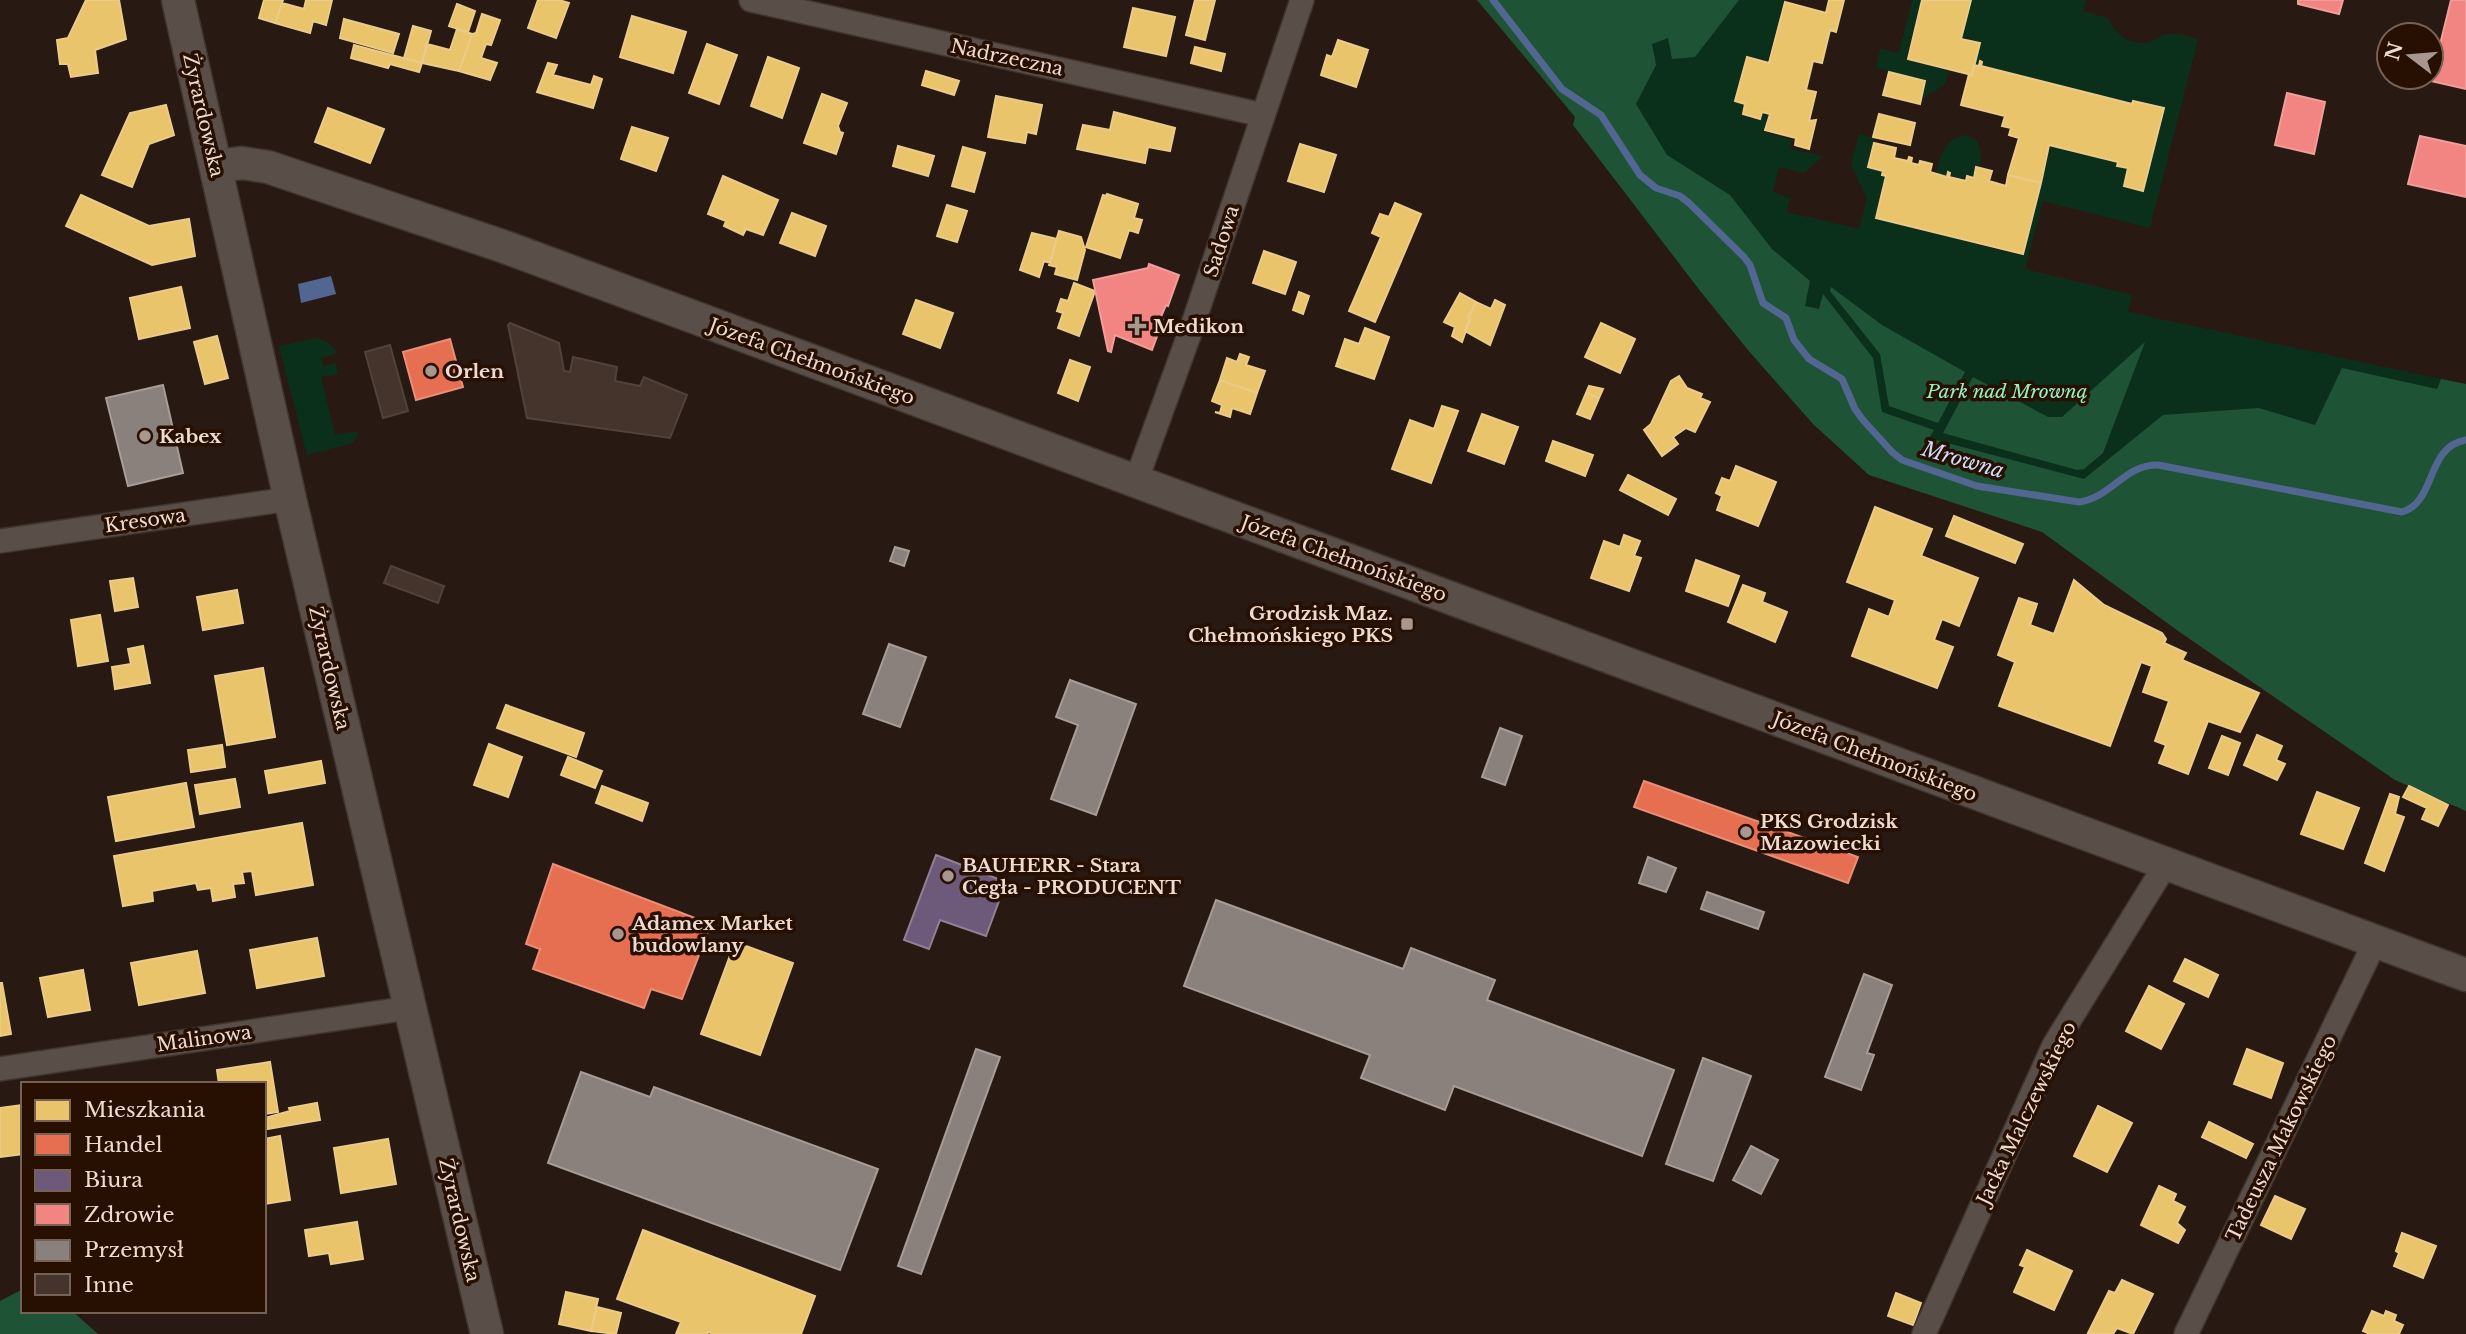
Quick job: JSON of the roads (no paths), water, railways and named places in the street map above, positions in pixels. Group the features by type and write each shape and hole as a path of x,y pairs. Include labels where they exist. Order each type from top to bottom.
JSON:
{"street":[{"name":"Żyrardowska","path":"178,0 290,499 487,1334"},
{"name":"Nadrzeczna","path":"751,0 1263,115"},
{"name":"Sadowa","path":"1136,481 1192,327 1302,0"},
{"name":"Józefa Chełmońskiego","path":"216,166 242,163 268,167 505,247 2466,975"},
{"name":"Kresowa","path":"0,541 290,499"},
{"name":"Jacka Malczewskiego","path":"1924,1334 2054,1045 2166,864"},
{"name":"Tadeusza Makowskiego","path":"2186,1334 2375,942"},
{"name":"Malinowa","path":"0,1069 409,1008"}],"water":[{"path":"331,276 336,294 301,303 298,284"}],"waterway":[{"name":"Mrowna","path":"1493,0 1562,89 1601,115 1640,175 1656,188 1680,196 1689,203 1744,257 1750,265 1763,303 1786,318 1794,340 1809,359 1842,379 1855,409 1863,420 1902,460 1977,486 2079,502 2100,494 2136,470 2158,465 2402,512 2421,498 2444,453 2453,445 2466,440"}],"place":[{"name":"Medikon","path":"1137,326"},
{"name":"Orlen","path":"431,371"},
{"name":"Kabex","path":"145,436"},
{"name":"Grodzisk Maz. Chełmońskiego PKS","path":"1407,624"},
{"name":"PKS Grodzisk Mazowiecki","path":"1746,832"},
{"name":"BAUHERR - Stara Cegła - PRODUCENT","path":"948,876"},
{"name":"Adamex Market budowlany","path":"618,934"}],"park label":[{"name":"Park nad Mrowną","path":"2007,391"}]}
